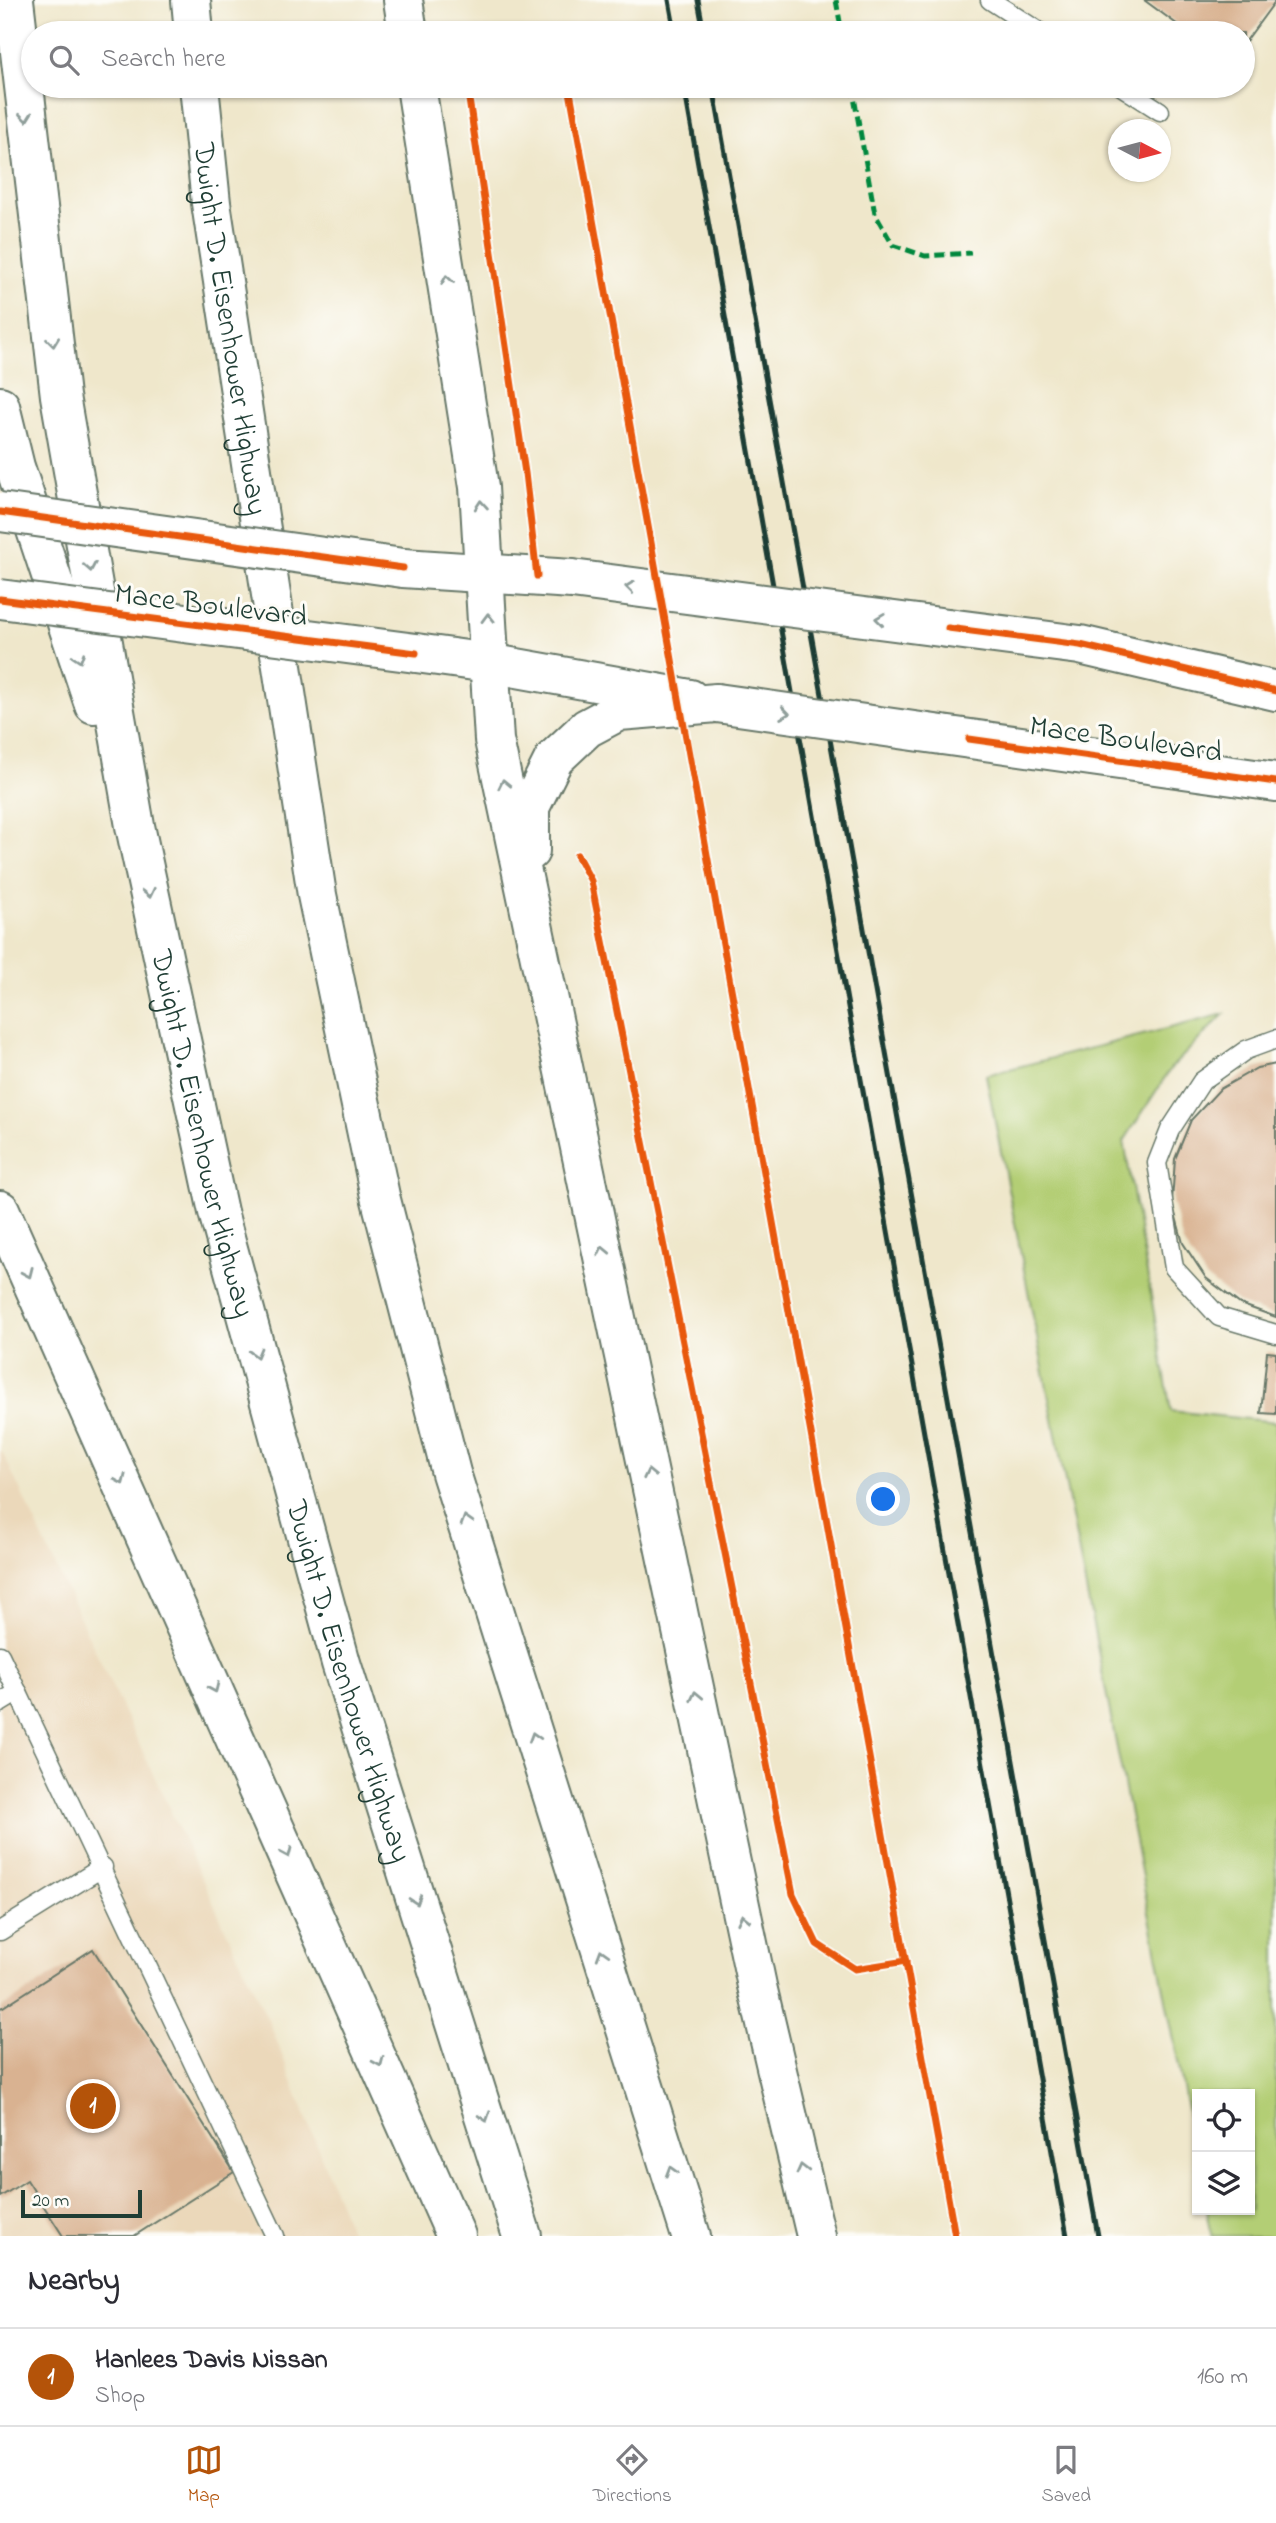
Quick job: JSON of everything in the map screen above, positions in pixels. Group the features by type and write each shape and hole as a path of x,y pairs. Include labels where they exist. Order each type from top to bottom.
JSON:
{"main road":[{"name":"Dwight D. Eisenhower Highway","path":"14,0 21,60"},
{"path":"191,0 193,21"},
{"path":"403,0 406,21"},
{"name":"Dwight D. Eisenhower Highway","path":"25,98 60,396 135,826 218,1212 334,1636 522,2236"},
{"name":"Dwight D. Eisenhower Highway","path":"200,98 211,203 317,895 380,1196 451,1473 691,2236"},
{"path":"418,98 479,487 486,573 493,733 757,1986 816,2236"},
{"path":"0,406 15,467 135,826"},
{"name":"Mace Boulevard","path":"0,512 402,568 572,579 1080,645 1276,691"},
{"name":"Mace Boulevard","path":"0,599 489,663 717,703 1276,782"},
{"path":"529,899 530,807 554,759 587,728 619,711 717,703"},
{"path":"0,1210 456,2236"}],"lane":[{"path":"990,0 1022,21"},
{"path":"1140,98 1160,111"},
{"path":"1276,1039 1246,1050 1202,1081 1170,1130 1157,1163 1174,1268 1219,1317 1276,1334"},
{"path":"0,1655 103,1867 275,2236"},
{"path":"0,1703 18,1692"},
{"path":"0,1931 103,1867"}],"shaded area":[{"path":"0,1447 270,2024 352,2236 0,2236"}],"green space":[{"path":"1224,1014 1171,1068 1124,1141 1171,1411 1276,1422 1276,2236 1212,2236 1208,2215 1255,2215 1255,2089 1192,2089 1192,2133 986,1075"}],"building":[{"path":"1144,0 1276,0 1255,29 1255,21 1173,21"},
{"path":"1276,1064 1276,1317 1240,1304 1206,1278 1183,1243 1172,1202 1175,1159 1191,1120 1220,1089 1257,1068"},
{"path":"1267,1352 1276,1353 1276,1414 1261,1413"},
{"path":"93,1949 234,2172 134,2236 63,2236 27,2180 0,2197 0,2009"}],"railway":[{"path":"669,0 673,21"},
{"path":"698,0 702,21"},
{"path":"686,98 1067,2236"},
{"path":"715,98 1098,2236"}],"marked path":[{"path":"836,0 840,21"},
{"path":"854,98 875,214 893,245 925,256 971,253"}],"cycle path":[{"path":"469,98 525,473 537,576"},
{"path":"571,98 955,2236"},
{"path":"0,512 403,568"},
{"path":"0,599 416,653"},
{"path":"948,628 1080,645 1276,691"},
{"path":"969,739 1276,782"},
{"path":"577,855 591,881 793,1894 817,1944 855,1969 906,1961"}],"place":[{"name":"Hanlees Davis Nissan","path":"93,2106"}]}
